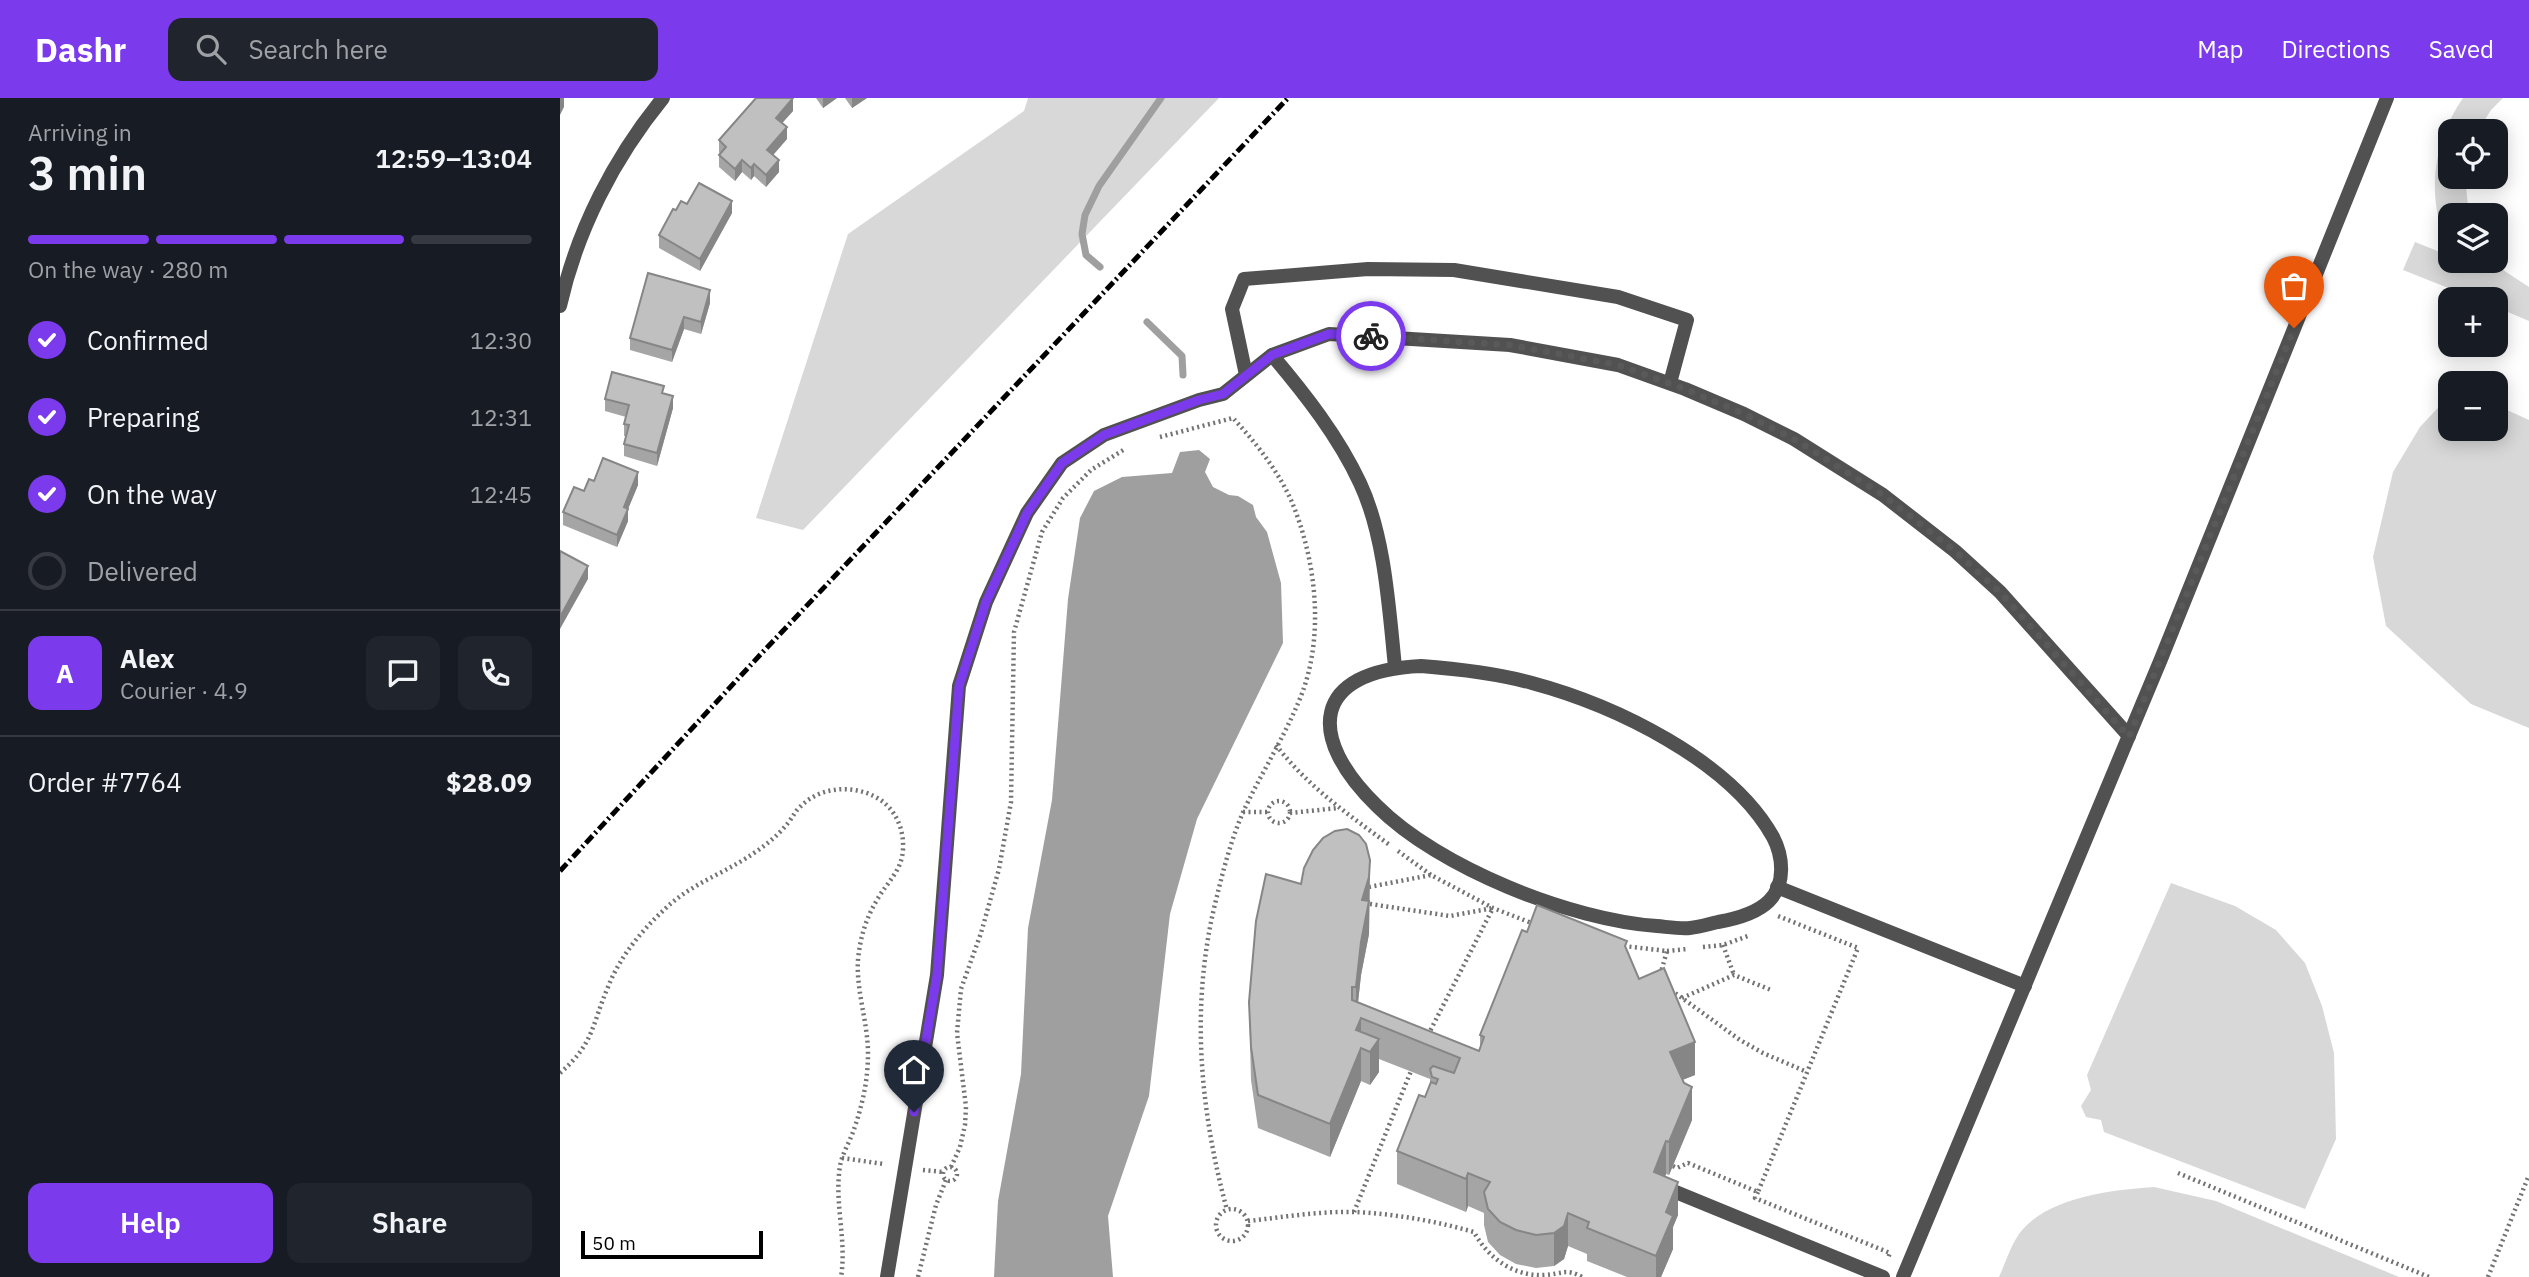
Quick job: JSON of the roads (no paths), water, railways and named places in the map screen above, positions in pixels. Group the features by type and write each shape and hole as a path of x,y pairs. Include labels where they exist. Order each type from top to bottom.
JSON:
{"street":[{"path":"560,306 576,253 597,202 631,142 663,98"},
{"path":"1903,1277 2129,737 2387,98"},
{"path":"1247,375 1232,309 1244,279 1368,270 1454,270 1618,297 1687,320 1670,383"},
{"path":"887,1277 937,975 959,686 986,602 1027,513 1062,463 1104,435 1199,400 1223,394 1272,355 1329,334 1510,345 1618,365 1744,414 1794,439 1894,503 1955,551 2000,592 2129,737"},
{"path":"1272,355 1331,432 1361,484 1378,538 1395,667"},
{"path":"1395,667 1475,670 1534,683 1601,705 1679,747 1735,790 1768,829 1777,846 1781,865 1777,887 1769,901 1740,918 1689,928 1635,924 1585,914 1532,896 1469,869 1422,842 1378,808 1349,776 1331,741 1329,726 1333,706 1348,684 1361,677 1395,667"},
{"path":"1777,887 2025,986"},
{"path":"1661,1186 1883,1277"}],"waterway":[{"path":"1100,267 1086,255 1082,234 1085,215 1099,186 1161,98"},
{"path":"1147,322 1182,356 1183,375"}],"railway":[{"path":"560,871 760,655 1288,98"}]}
